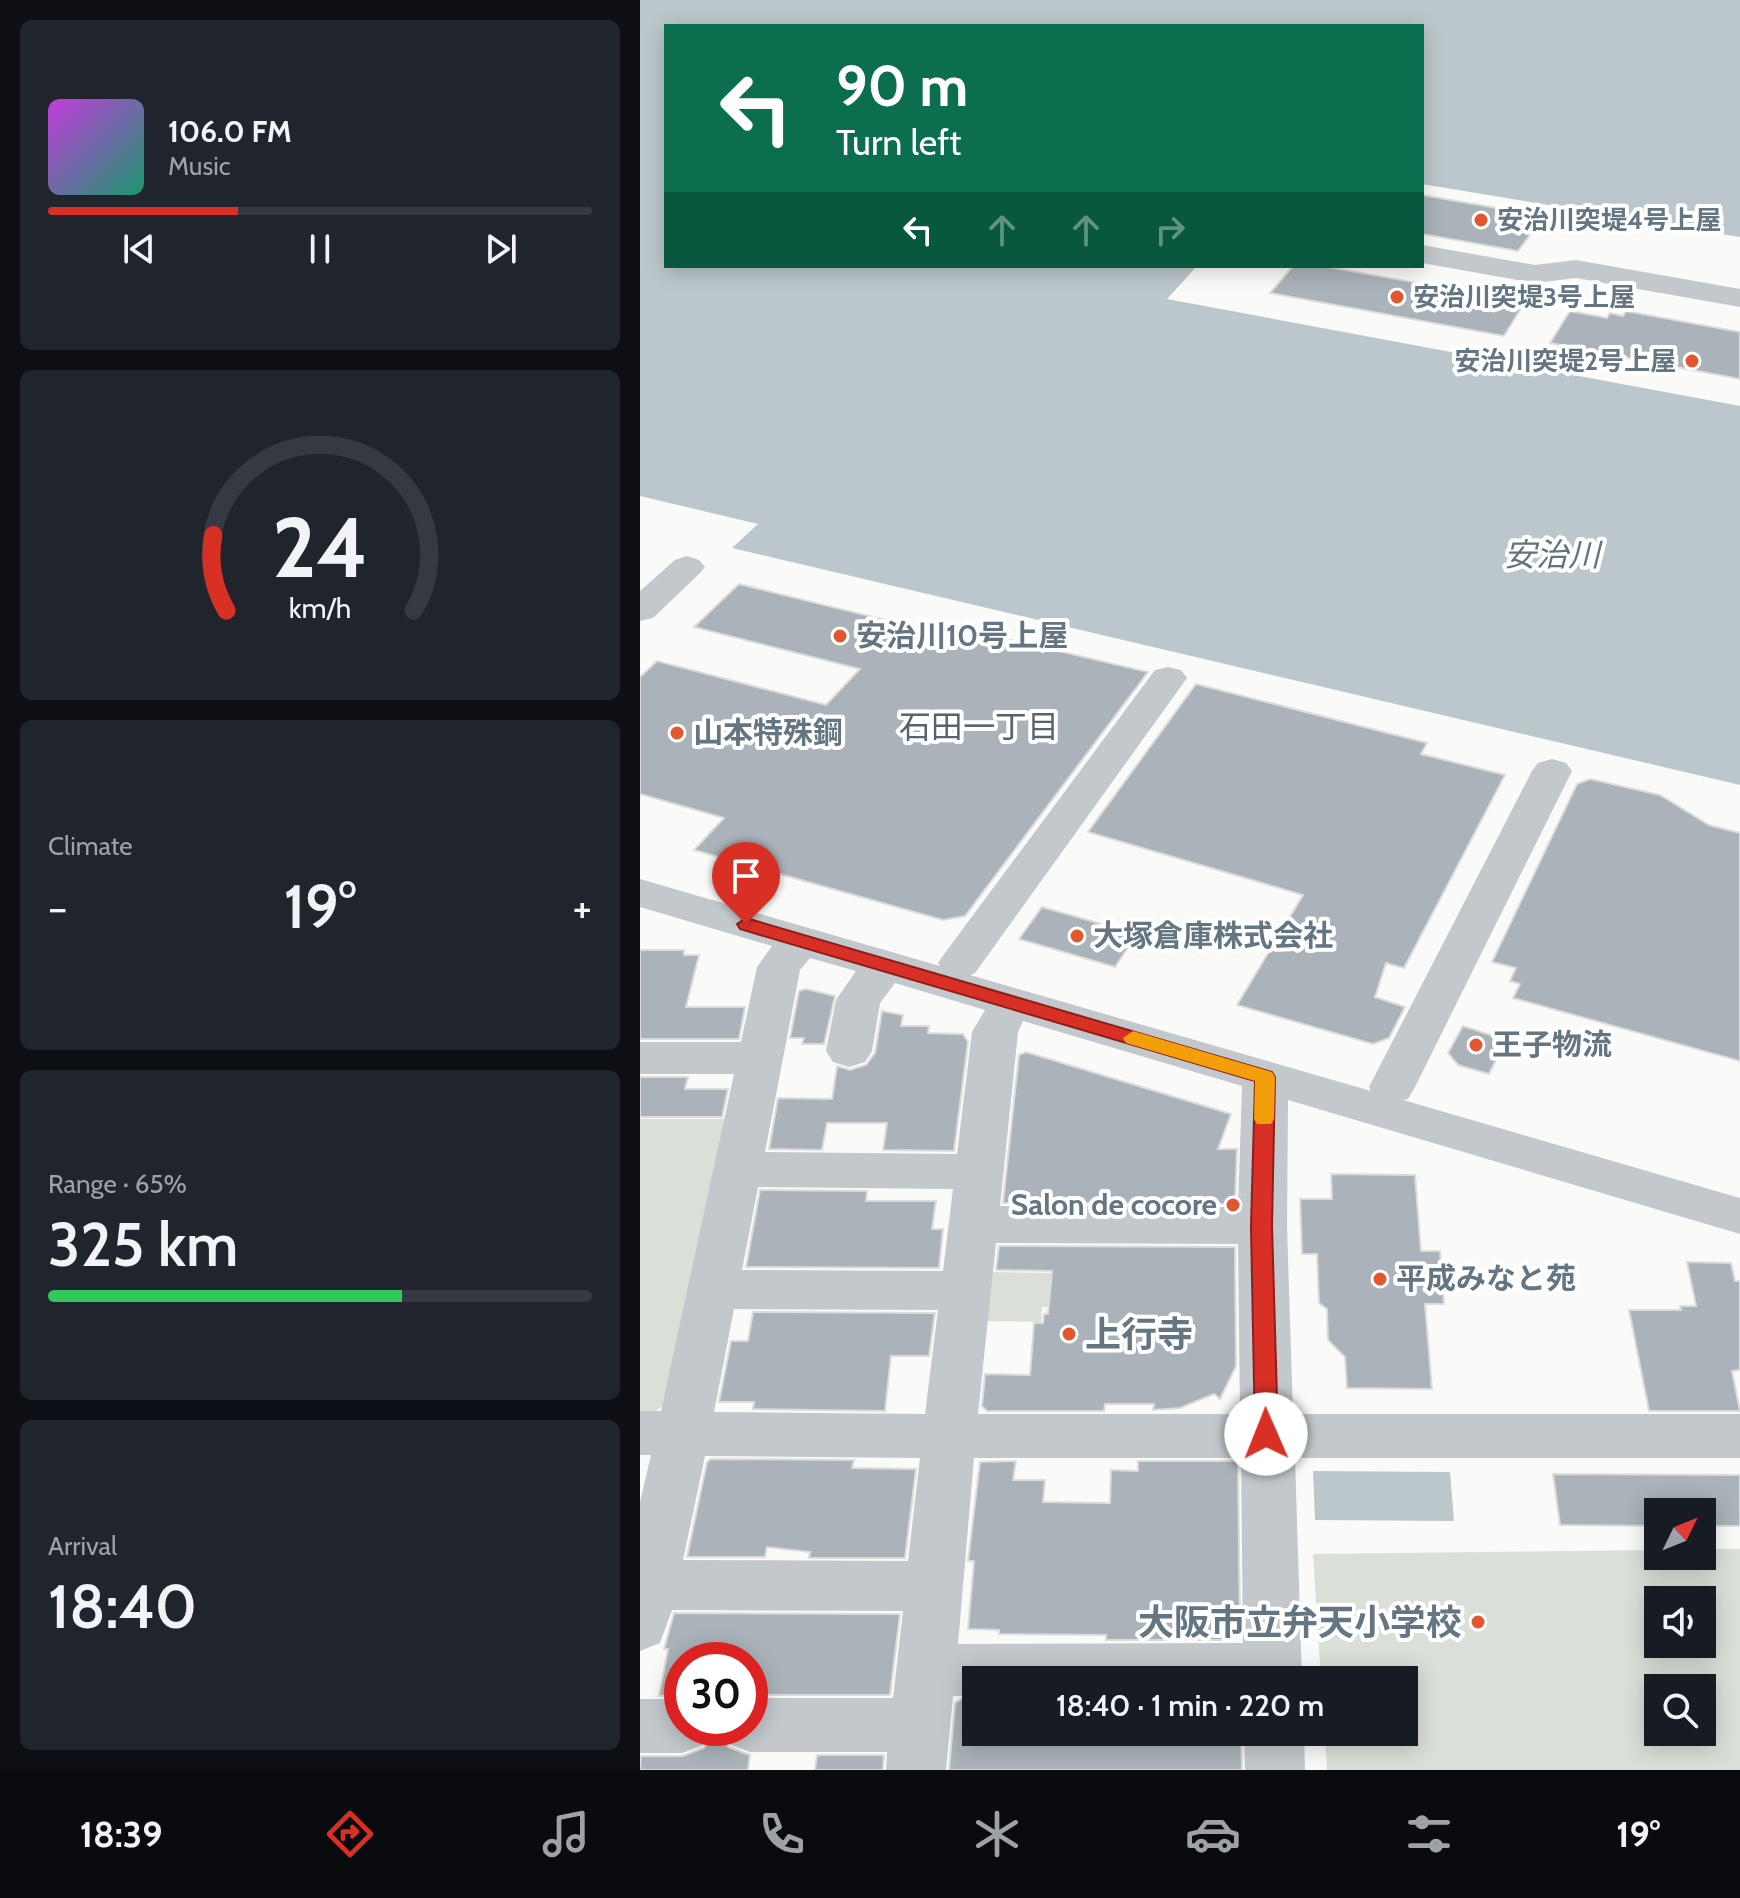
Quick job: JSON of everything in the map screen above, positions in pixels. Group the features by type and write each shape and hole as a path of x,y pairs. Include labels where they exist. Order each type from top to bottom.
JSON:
{"street":[{"path":"1424,254 1535,274 1576,269 1740,298"},
{"path":"640,610 687,567"},
{"path":"960,963 1168,678"},
{"path":"1392,1087 1552,771"},
{"path":"640,869 1740,1186"},
{"path":"640,893 1740,1216"},
{"path":"800,940 779,967 712,1289 662,1433 643,1598 935,1586"},
{"path":"849,1051 858,1000 885,965"},
{"path":"921,1722 995,1032 1011,1002"},
{"path":"640,1058 760,1058"},
{"path":"1265,1077 1262,1226 1273,1666"},
{"path":"737,1169 979,1172"},
{"path":"974,1224 1262,1226"},
{"path":"712,1289 966,1291"},
{"path":"662,1433 1740,1436"},
{"path":"768,1725 921,1722 962,1716"},
{"path":"640,1726 664,1726"},
{"path":"1274,1746 1275,1770"}],"shaded area":[{"path":"640,1119 727,1119 667,1403 647,1417 640,1416"},
{"path":"991,1272 1110,1274 1109,1307 1042,1307 1041,1322 986,1321"},
{"path":"1716,1549 1740,1549 1740,1770 1327,1770 1326,1746 1418,1746 1418,1666 1320,1666 1313,1554 1644,1550 1644,1570 1716,1570"}],"water":[{"name":"安治川","path":"640,0 1740,0 1740,237 1424,184 1424,24 664,24 664,268 1195,268 1167,299 1740,406 1740,785 732,548 758,524 640,496"},
{"path":"1313,1471 1450,1472 1454,1521 1315,1520"}],"building":[{"name":"安治川突堤4号上屋","path":"1424,195 1544,216 1518,251 1424,234"},
{"name":"安治川突堤3号上屋","path":"1291,268 1334,268 1525,302 1504,336 1270,293"},
{"name":"安治川突堤2号上屋","path":"1570,311 1607,318 1610,313 1623,316 1626,311 1740,332 1740,379 1550,343"},
{"path":"739,584 995,647 1003,638 1148,672 965,916 943,920 694,850 724,818 640,794 640,677 657,661 826,705 860,669 694,627"},
{"path":"1196,684 1427,743 1421,754 1505,775 1404,968 1386,963 1375,997 1405,1007 1389,1038 1373,1044 1237,1005 1303,895 1088,832"},
{"path":"1590,779 1660,795 1709,825 1740,833 1740,1061 1513,998 1520,984 1510,981 1516,968 1492,962 1577,784"},
{"path":"1042,907 1137,934 1115,967 1019,939"},
{"path":"640,950 684,950 684,955 699,955 686,1007 745,1007 739,1039 640,1039"},
{"path":"806,989 835,996 824,1044 802,1044 804,1038 790,1038 799,991"},
{"path":"882,1011 903,1015 901,1026 929,1026 928,1033 963,1034 968,1042 954,1151 883,1150 887,1123 827,1123 822,1150 769,1149 778,1098 832,1099 837,1066 850,1070 866,1065 875,1053"},
{"path":"1463,1026 1506,1040 1489,1074 1458,1065 1448,1053"},
{"path":"1026,1052 1231,1114 1218,1149 1237,1149 1235,1204 1003,1203 1019,1055"},
{"path":"640,1077 688,1077 685,1089 728,1089 722,1117 640,1117"},
{"name":"平成みなと苑","path":"1331,1174 1415,1175 1421,1251 1440,1251 1444,1304 1425,1304 1432,1389 1347,1388 1345,1357 1328,1340 1327,1309 1319,1303 1317,1254 1302,1254 1300,1199 1332,1199"},
{"path":"760,1190 867,1191 866,1201 936,1201 932,1229 943,1229 939,1268 746,1267"},
{"path":"999,1246 1235,1247 1236,1366 1220,1399 1214,1394 1180,1408 1153,1410 1154,1404 1105,1404 1104,1411 987,1411 982,1406 985,1374 1030,1375 1034,1323 1043,1323 1044,1314 1048,1314 1052,1271 996,1270"},
{"path":"1687,1262 1731,1263 1735,1281 1740,1281 1740,1370 1732,1371 1740,1411 1649,1411 1629,1310 1681,1310 1680,1306 1696,1306"},
{"path":"753,1312 935,1313 929,1356 891,1356 885,1411 753,1409 754,1402 719,1402 731,1341 748,1341"},
{"path":"711,1459 854,1460 852,1468 916,1469 905,1558 809,1558 810,1552 767,1547 765,1557 687,1557 707,1462"},
{"path":"1016,1461 1013,1480 1045,1480 1043,1502 1110,1503 1111,1470 1138,1471 1138,1461 1238,1461 1240,1631 1233,1631 1232,1640 1106,1640 1106,1635 999,1634 999,1630 968,1629 974,1561 968,1561 980,1462"},
{"path":"1553,1474 1740,1475 1740,1526 1716,1526 1716,1498 1644,1498 1644,1526 1560,1525"},
{"path":"674,1613 900,1614 890,1695 768,1695 768,1642 666,1642"},
{"path":"664,1670 664,1696 659,1696"},
{"path":"962,1699 962,1746 1241,1746 1242,1770 949,1770 955,1703"},
{"path":"727,1746 750,1755 748,1770 640,1770 641,1756 683,1756 704,1748"},
{"path":"817,1755 884,1755 883,1770 815,1770"}],"slow traffic":[{"path":"1133,1038 1265,1077 1264,1119"}],"place":[{"name":"安治川突堤4号上屋","path":"1481,220"},
{"name":"安治川突堤3号上屋","path":"1397,297"},
{"name":"安治川突堤2号上屋","path":"1692,361"},
{"name":"安治川10号上屋","path":"840,636"},
{"name":"山本特殊鋼","path":"677,733"},
{"name":"大塚倉庫株式会社","path":"1077,936"},
{"name":"王子物流","path":"1476,1045"},
{"name":"Salon de cocore","path":"1233,1205"},
{"name":"平成みなと苑","path":"1380,1279"},
{"name":"上行寺","path":"1069,1334"},
{"name":"大阪市立弁天小学校","path":"1478,1622"}],"district":[{"name":"石田一丁目","path":"979,727"}],"route":[{"path":"746,924 1265,1077 1262,1226 1266,1434"}]}
